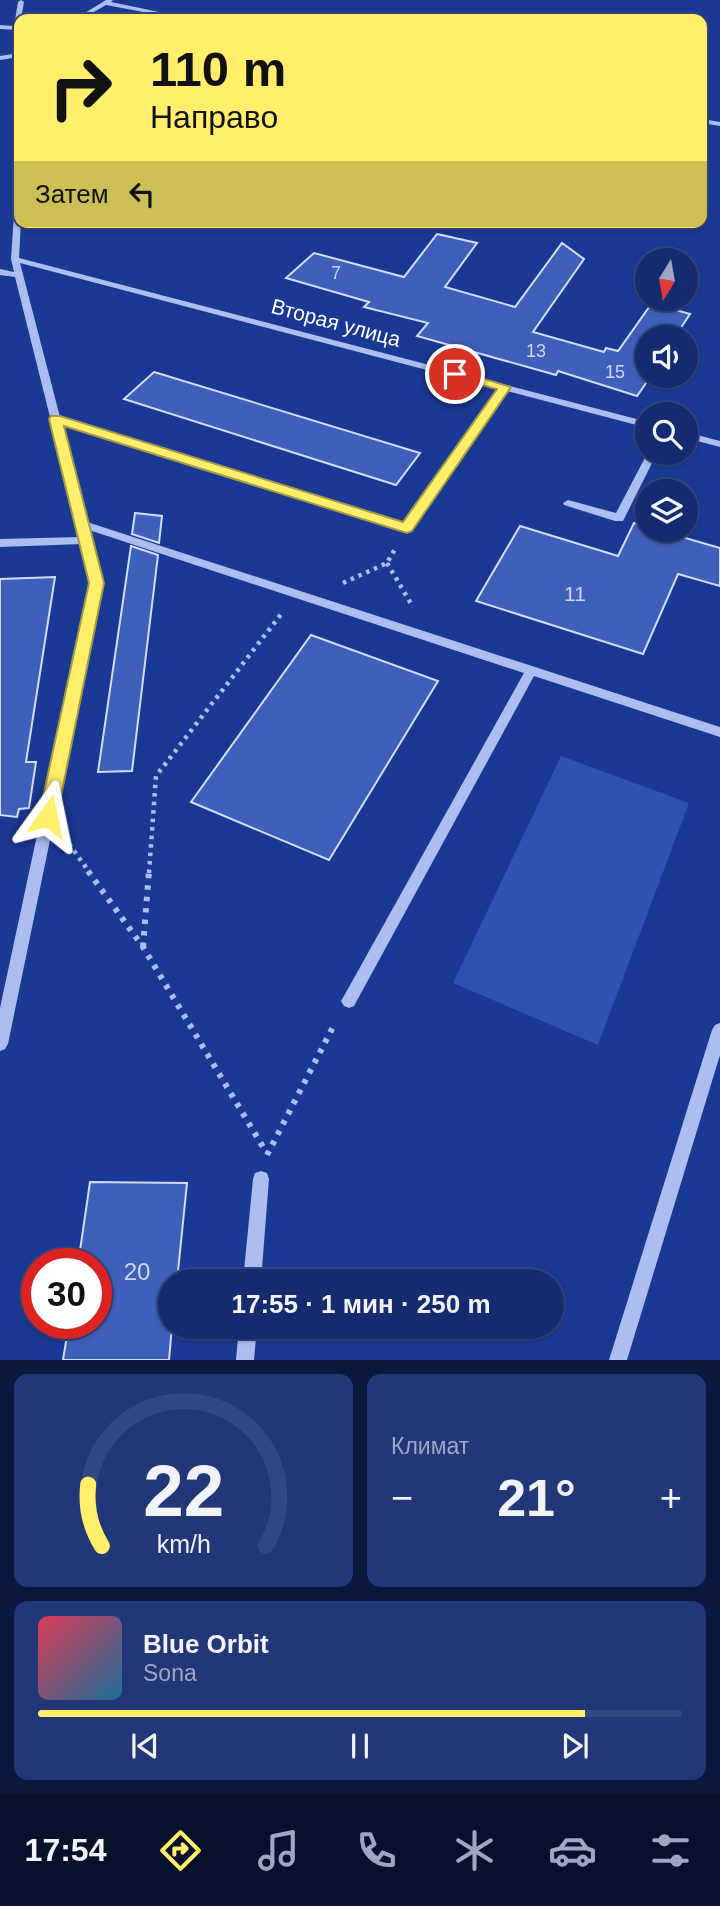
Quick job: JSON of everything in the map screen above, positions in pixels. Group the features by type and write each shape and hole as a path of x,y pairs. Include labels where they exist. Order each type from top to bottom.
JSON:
{"street":[{"path":"86,14 108,1 167,14"},
{"path":"20,14 21,2"},
{"path":"0,1044 97,583 15,259 17,228"},
{"name":"Вторая улица","path":"15,259 635,422"},
{"path":"0,272 19,275"},
{"path":"55,419 407,528 505,387"},
{"path":"698,438 720,443"},
{"path":"568,503 619,518 646,465"},
{"path":"82,524 720,732"},
{"path":"0,542 86,540"},
{"path":"349,1001 531,670"},
{"path":"618,1360 720,1030"},
{"path":"253,1269 261,1179"}],"lane":[{"path":"245,1360 247,1339"}],"path":[{"path":"143,947 156,776 287,607 387,563 407,528"},
{"path":"387,563 430,637"},
{"path":"48,816 143,947 267,1154"},
{"path":"261,1179 267,1154 349,1001"}],"shaded area":[{"path":"561,756 689,803 598,1045 453,983"}],"building":[{"path":"437,234 477,243 445,287 515,307 562,243 584,259 533,332 604,352 606,348 618,351 635,327 635,388 643,388 637,396 558,371 556,375 417,336 428,323 364,307 369,302 286,278 314,253 404,277"},
{"path":"646,312 690,314 683,325 636,325"},
{"path":"154,372 420,453 396,485 124,399"},
{"path":"135,513 162,516 159,543 132,534"},
{"path":"634,523 635,542 698,542 720,548 720,586 678,574 643,654 476,601 520,526 618,556"},
{"path":"131,546 158,555 132,771 98,772"},
{"path":"55,577 26,762 36,762 29,808 19,809 17,817 0,815 0,579"},
{"path":"311,635 438,681 329,860 191,802"},
{"path":"90,1182 187,1183 178,1269 158,1269 158,1339 171,1339 169,1360 63,1360 66,1339 112,1339 112,1248 80,1248"}],"route":[{"path":"48,816 97,583 55,419 407,528 505,387 455,374"}]}
